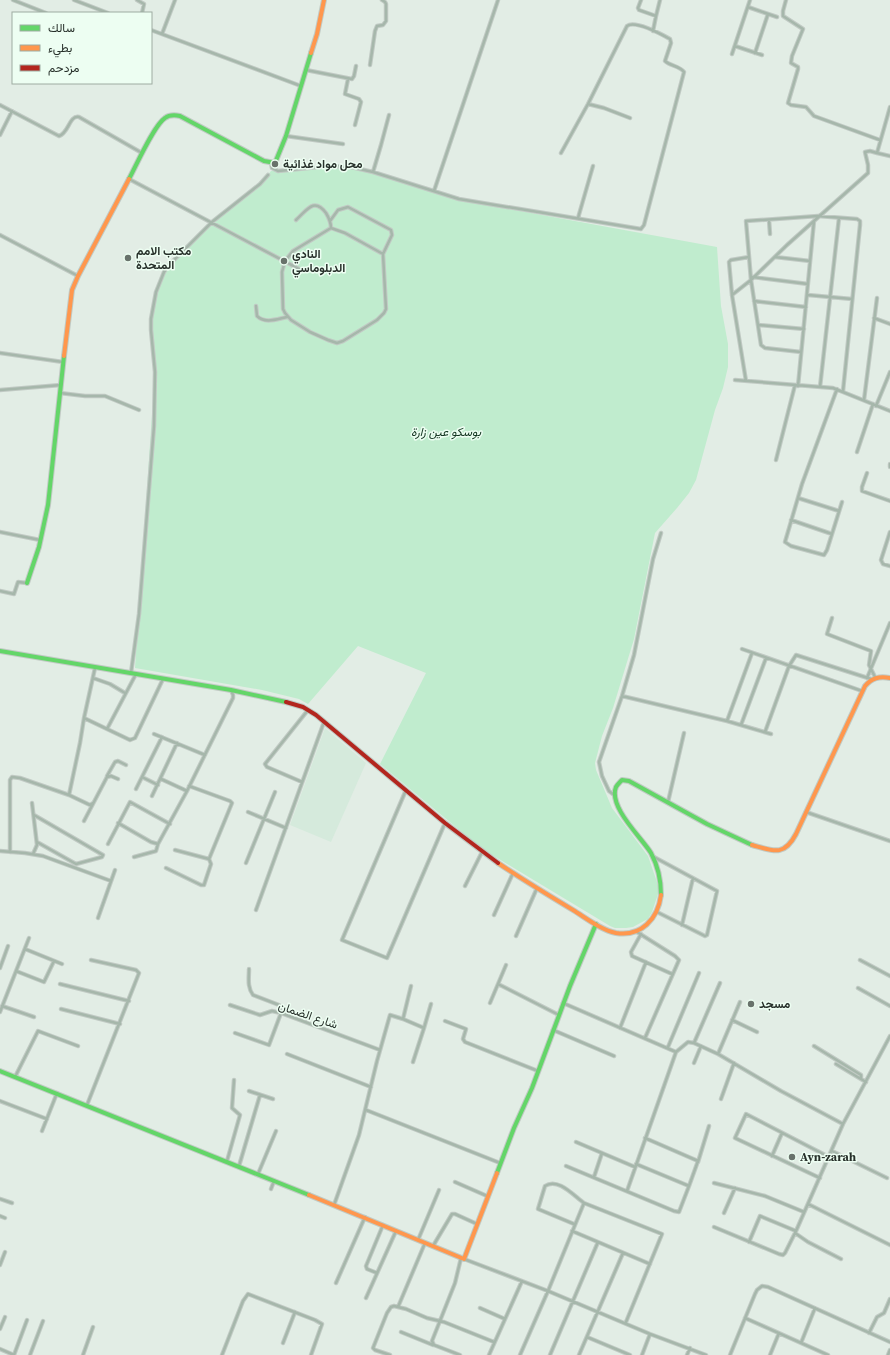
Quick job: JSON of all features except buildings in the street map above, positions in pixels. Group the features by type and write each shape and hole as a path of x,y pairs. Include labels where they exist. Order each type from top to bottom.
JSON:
{"main road":[{"path":"27,583 40,540 48,505 71,296 78,276 159,122 166,117 176,115 264,161 271,164 277,161 318,34 324,0"},
{"path":"0,651 230,690 296,704 308,710 324,722 482,852 513,873 596,924 619,933 636,931 646,926 653,919 661,902 662,888 660,875 653,856 623,816 617,804 614,795 615,788 618,783 622,780 626,780 726,834 774,851 783,850 789,846 796,834 862,691 871,678 883,676 890,678"},
{"path":"0,1071 274,1180 462,1258 538,1071 552,1030 596,924"}],"street":[{"path":"15,0 44,12"},
{"path":"74,0 105,12"},
{"path":"137,0 144,4 142,12"},
{"path":"162,34 175,0"},
{"path":"370,65 376,28 379,25 383,25 386,20 386,4 382,0"},
{"path":"434,191 498,0"},
{"path":"641,0 638,8 639,10 656,16"},
{"path":"653,31 660,0"},
{"path":"732,54 750,0"},
{"path":"786,0 783,16 803,29 791,61 798,69 788,103 791,105 806,107 814,116 880,140"},
{"path":"748,8 777,17"},
{"path":"755,53 768,14"},
{"path":"271,164 272,168 278,171 351,166 465,200 639,229 644,227 684,72 682,69 666,62 665,59 671,41 653,31 632,24 627,26 588,104 561,153"},
{"path":"152,30 301,86"},
{"path":"735,46 762,56"},
{"path":"306,70 352,79 354,78 356,66"},
{"path":"348,79 345,94 359,99 361,102 355,125"},
{"path":"588,104 604,108 630,118"},
{"path":"0,105 59,136 65,132 73,118 76,116 79,117 142,153"},
{"path":"877,153 890,107"},
{"path":"0,135 12,111"},
{"path":"373,172 388,115"},
{"path":"286,136 343,144"},
{"path":"732,295 752,279 818,216 868,173 865,152 870,151 890,156"},
{"path":"578,218 593,166"},
{"path":"107,729 133,674 152,452 155,372 150,330 153,306 160,282 169,264 212,222 260,184 268,175"},
{"path":"129,178 301,270"},
{"path":"296,220 314,205 322,208 330,221 331,228"},
{"path":"330,221 338,210 348,207 389,228 392,235 383,254 386,304 384,313 377,320 344,341 337,342 318,336 287,317 283,304 282,269 285,261 293,251 331,228"},
{"path":"801,352 762,347 754,301 746,221 818,216 857,219 860,223 843,391"},
{"path":"820,387 838,218"},
{"path":"769,220 770,234"},
{"path":"776,460 796,386 808,295 814,221"},
{"path":"331,228 345,233 383,254"},
{"path":"0,235 78,276"},
{"path":"746,381 732,295 730,261 749,257"},
{"path":"774,257 810,261"},
{"path":"752,279 808,284"},
{"path":"808,295 852,299"},
{"path":"864,400 877,298"},
{"path":"754,301 806,307"},
{"path":"256,306 257,316 262,320 266,321 287,317"},
{"path":"874,318 890,324"},
{"path":"758,325 804,329"},
{"path":"0,353 63,362"},
{"path":"857,452 875,405 890,372"},
{"path":"735,380 837,389 890,411"},
{"path":"0,390 61,385"},
{"path":"837,389 798,498 785,542 791,546 824,554 842,502"},
{"path":"60,393 85,396 105,396 139,410"},
{"path":"867,473 862,491 890,501"},
{"path":"798,498 839,511"},
{"path":"791,520 832,534"},
{"path":"0,532 40,540"},
{"path":"890,532 881,560 883,564 890,566"},
{"path":"614,795 609,791 602,776 599,762 622,696 636,649 653,559 661,533"},
{"path":"0,591 14,594 18,582 27,583"},
{"path":"832,618 827,634 871,651 869,665 871,670 871,678"},
{"path":"871,678 871,670 890,624"},
{"path":"742,649 862,691"},
{"path":"727,721 752,653"},
{"path":"765,732 794,656 798,655 871,678"},
{"path":"741,725 766,658"},
{"path":"69,795 95,668"},
{"path":"93,678 110,684 125,693"},
{"path":"84,718 130,740 135,738 163,679"},
{"path":"134,857 156,851 158,844 170,824 233,698 230,690"},
{"path":"622,696 727,721 771,734"},
{"path":"302,782 267,767 265,764 308,710"},
{"path":"256,910 324,722"},
{"path":"668,802 684,733"},
{"path":"154,734 205,755"},
{"path":"136,789 162,737"},
{"path":"152,796 177,743"},
{"path":"84,821 114,762 118,761 126,765"},
{"path":"107,777 110,776 118,779"},
{"path":"10,852 10,780 12,777 20,778 69,795 90,805 93,803"},
{"path":"142,777 158,784"},
{"path":"161,779 187,790"},
{"path":"189,786 232,803 208,859"},
{"path":"406,790 342,940 387,958 445,823"},
{"path":"246,863 275,792"},
{"path":"108,844 130,802 170,824"},
{"path":"32,803 37,842 33,854"},
{"path":"248,812 286,828"},
{"path":"806,812 890,841"},
{"path":"34,815 103,855 102,857 76,864 37,842"},
{"path":"118,823 151,842 158,844"},
{"path":"166,868 203,886 211,863 208,859 175,850"},
{"path":"0,852 43,856 110,881"},
{"path":"465,886 482,852"},
{"path":"653,856 717,891 707,935 705,936 657,912"},
{"path":"98,918 115,870"},
{"path":"494,915 513,873"},
{"path":"682,925 693,878"},
{"path":"516,936 537,888"},
{"path":"636,931 677,958 678,961 644,1038"},
{"path":"641,934 631,954 672,974"},
{"path":"0,1012 29,938"},
{"path":"0,968 8,946"},
{"path":"25,949 62,964"},
{"path":"88,1105 139,972 91,960"},
{"path":"860,960 890,976"},
{"path":"16,971 44,982 54,961"},
{"path":"620,1028 646,962"},
{"path":"490,1003 506,965"},
{"path":"235,1033 269,1045 281,1013 280,1005 253,995 250,991 249,969"},
{"path":"668,1047 699,973"},
{"path":"694,1043 720,983"},
{"path":"60,984 129,1001"},
{"path":"498,984 559,1015"},
{"path":"403,1019 411,986"},
{"path":"858,988 890,1006"},
{"path":"718,1054 740,1002"},
{"path":"563,1003 668,1047 676,1052"},
{"path":"412,1062 432,1004"},
{"name":"شارع الضمان","path":"230,1005 260,1015 272,1011 281,1013 380,1050"},
{"path":"2,1006 34,1017"},
{"path":"61,1009 120,1024"},
{"path":"334,1205 359,1135 390,1016 403,1019 424,1028"},
{"path":"732,1020 756,1032"},
{"path":"446,1021 466,1029 463,1039 465,1042 538,1071"},
{"path":"552,1030 614,1056"},
{"path":"15,1077 38,1031 78,1046"},
{"path":"714,1227 783,1255 820,1178 843,1124 890,1036"},
{"path":"627,1191 676,1052 688,1042 694,1043 718,1054 781,1091 843,1124"},
{"path":"694,1063 701,1046"},
{"path":"814,1046 862,1075 861,1079"},
{"path":"287,1054 371,1087"},
{"path":"721,1099 734,1063"},
{"path":"836,1064 866,1082"},
{"path":"227,1161 240,1115 232,1108 234,1080"},
{"path":"249,1091 273,1098"},
{"path":"42,1132 57,1093"},
{"path":"239,1166 260,1095"},
{"path":"0,1101 47,1119"},
{"path":"366,1110 501,1163"},
{"path":"820,1178 735,1138 746,1114 829,1157"},
{"path":"566,1166 678,1212 698,1162 709,1126"},
{"path":"258,1174 276,1131"},
{"path":"772,1156 782,1133"},
{"path":"645,1138 698,1162"},
{"path":"576,1142 689,1186"},
{"path":"832,1151 887,1178"},
{"path":"594,1177 602,1153"},
{"path":"271,1189 274,1180"},
{"path":"455,1182 488,1196"},
{"path":"714,1183 765,1196 804,1212"},
{"path":"574,1224 538,1209 545,1186 548,1184 558,1184 584,1203 661,1234 662,1236 626,1322"},
{"path":"724,1214 735,1188"},
{"path":"418,1240 439,1190"},
{"path":"0,1199 12,1203"},
{"path":"520,1355 584,1203"},
{"path":"808,1204 890,1245"},
{"path":"433,1246 452,1214 477,1224"},
{"path":"0,1216 5,1218"},
{"path":"749,1242 760,1216 795,1232 808,1242 841,1259"},
{"path":"336,1283 365,1217"},
{"path":"377,1273 367,1269 366,1266 383,1225"},
{"path":"366,1298 396,1230"},
{"path":"572,1231 650,1264"},
{"path":"550,1355 598,1242"},
{"path":"398,1307 425,1243"},
{"path":"0,1265 5,1252"},
{"path":"579,1355 624,1253"},
{"path":"434,1345 432,1343 432,1338 456,1283 462,1258 706,1355"},
{"path":"489,1355 522,1281"},
{"path":"730,1355 757,1290 762,1286 768,1287 890,1342"},
{"path":"222,1355 243,1301 248,1294 322,1324 311,1355"},
{"path":"869,1333 876,1317 884,1314 890,1300"},
{"path":"389,1355 375,1350 373,1346 389,1309 394,1306 494,1342"},
{"path":"480,1308 505,1319"},
{"path":"801,1343 815,1308"},
{"path":"283,1343 295,1312"},
{"path":"0,1329 5,1317"},
{"path":"745,1318 828,1355"},
{"path":"0,1349 14,1355 27,1320"},
{"path":"30,1355 42,1321"},
{"path":"83,1355 93,1327"},
{"path":"401,1332 460,1355"},
{"path":"770,1355 780,1333"},
{"path":"642,1355 650,1334"},
{"path":"587,1337 630,1355"},
{"path":"687,1355 690,1348"},
{"path":"888,1355 890,1350"}],"shaded area":[{"path":"325,728 366,763 331,842 290,825"}],"green space":[{"name":"بوسكو عين زارة","path":"314,168 362,169 454,199 717,247 721,306 728,344 728,367 696,480 689,493 655,533 634,639 613,708 602,736 595,763 596,770 612,808 648,856 658,885 658,894 648,919 633,927 615,928 610,926 494,856 474,842 380,764 426,673 358,646 308,704 299,699 262,690 135,668 155,369 150,324 151,312 157,288 165,268 180,252 271,171"}],"traffic: fast":[{"path":"129,179 156,129 168,116 180,116 264,161 275,163 286,136 311,53"},
{"path":"27,583 39,547 48,505 64,356"},
{"path":"0,651 231,690 286,702"},
{"path":"661,895 659,874 656,863 647,847 621,813 617,804 615,795 616,787 622,780 629,781 707,824 752,845"},
{"path":"497,1173 514,1128 532,1088 570,986 596,924"},
{"path":"0,1071 309,1195"}],"traffic: slow":[{"path":"311,53 317,34 324,0"},
{"path":"64,356 72,290 129,179"},
{"path":"752,845 777,850 782,849 792,841 865,686 876,678 890,678"},
{"path":"498,863 594,923 616,933 625,934 633,932 647,924 656,912 661,895"},
{"path":"309,1195 464,1259 497,1173"}],"traffic: jam":[{"path":"286,702 303,707 316,715 445,823 498,863"}],"place":[{"name":"محل مواد غذائية","path":"275,164"},
{"name":"مكتب الامم المتحدة","path":"128,258"},
{"name":"النادي الدبلوماسي","path":"284,261"},
{"name":"مسجد","path":"751,1004"},
{"name":"Ayn-zarah","path":"792,1157"}]}
